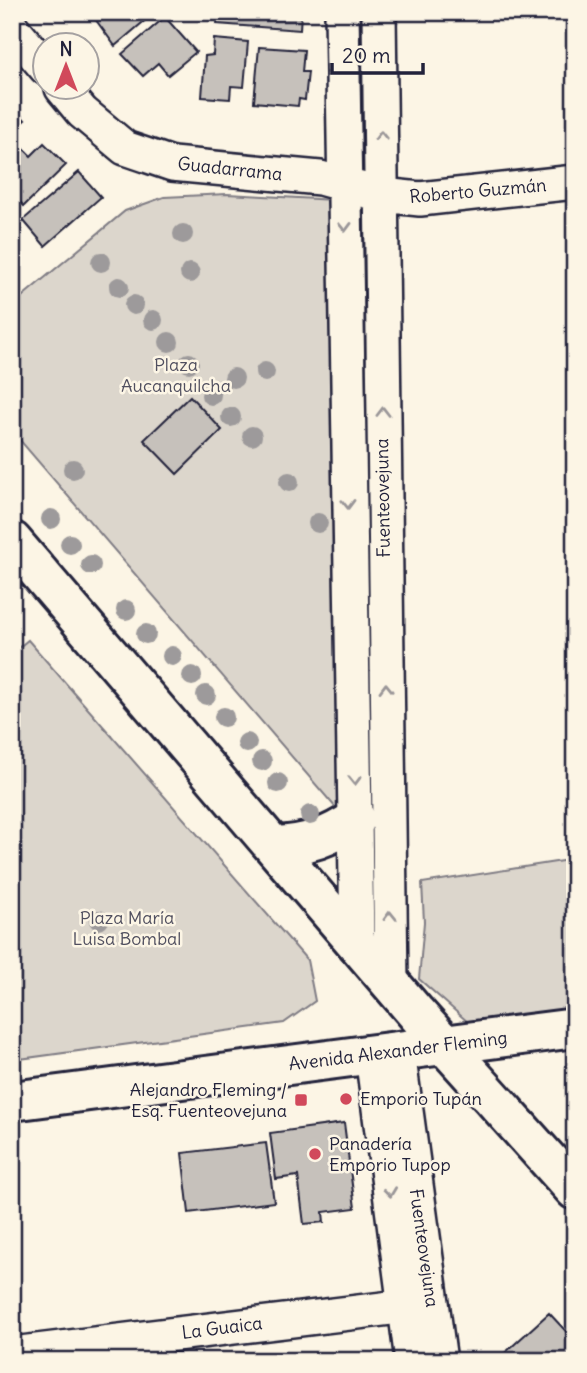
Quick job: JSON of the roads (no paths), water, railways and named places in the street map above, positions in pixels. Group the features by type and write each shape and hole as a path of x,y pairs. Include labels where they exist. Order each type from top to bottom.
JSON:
{"main road":[{"path":"12,541 391,984 575,1190"},
{"path":"275,846 307,844 356,819"},
{"name":"Avenida Alexander Fleming","path":"12,1101 575,1028"}],"street":[{"name":"Fuenteovejuna","path":"342,12 357,942"},
{"name":"Fuenteovejuna","path":"379,12 391,984"},
{"path":"12,28 32,52"},
{"name":"Guadarrama","path":"74,102 125,148 172,164 320,178 382,195"},
{"name":"Roberto Guzmán","path":"382,195 420,200 575,182"},
{"name":"Fuenteovejuna","path":"385,1053 418,1304 412,1361"},
{"name":"Fuenteovejuna","path":"418,1304 440,1361"},
{"name":"La Guaica","path":"12,1354 418,1304"}],"place":[{"name":"Emporio Tupán","path":"346,1099"},
{"name":"Alejandro Fleming / Esq. Fuenteovejuna","path":"301,1100"},
{"name":"Panadería Emporio Tupop","path":"315,1154"}],"park label":[{"name":"Plaza Aucanquilcha","path":"176,375"},
{"name":"Plaza María Luisa Bombal","path":"127,928"}]}
